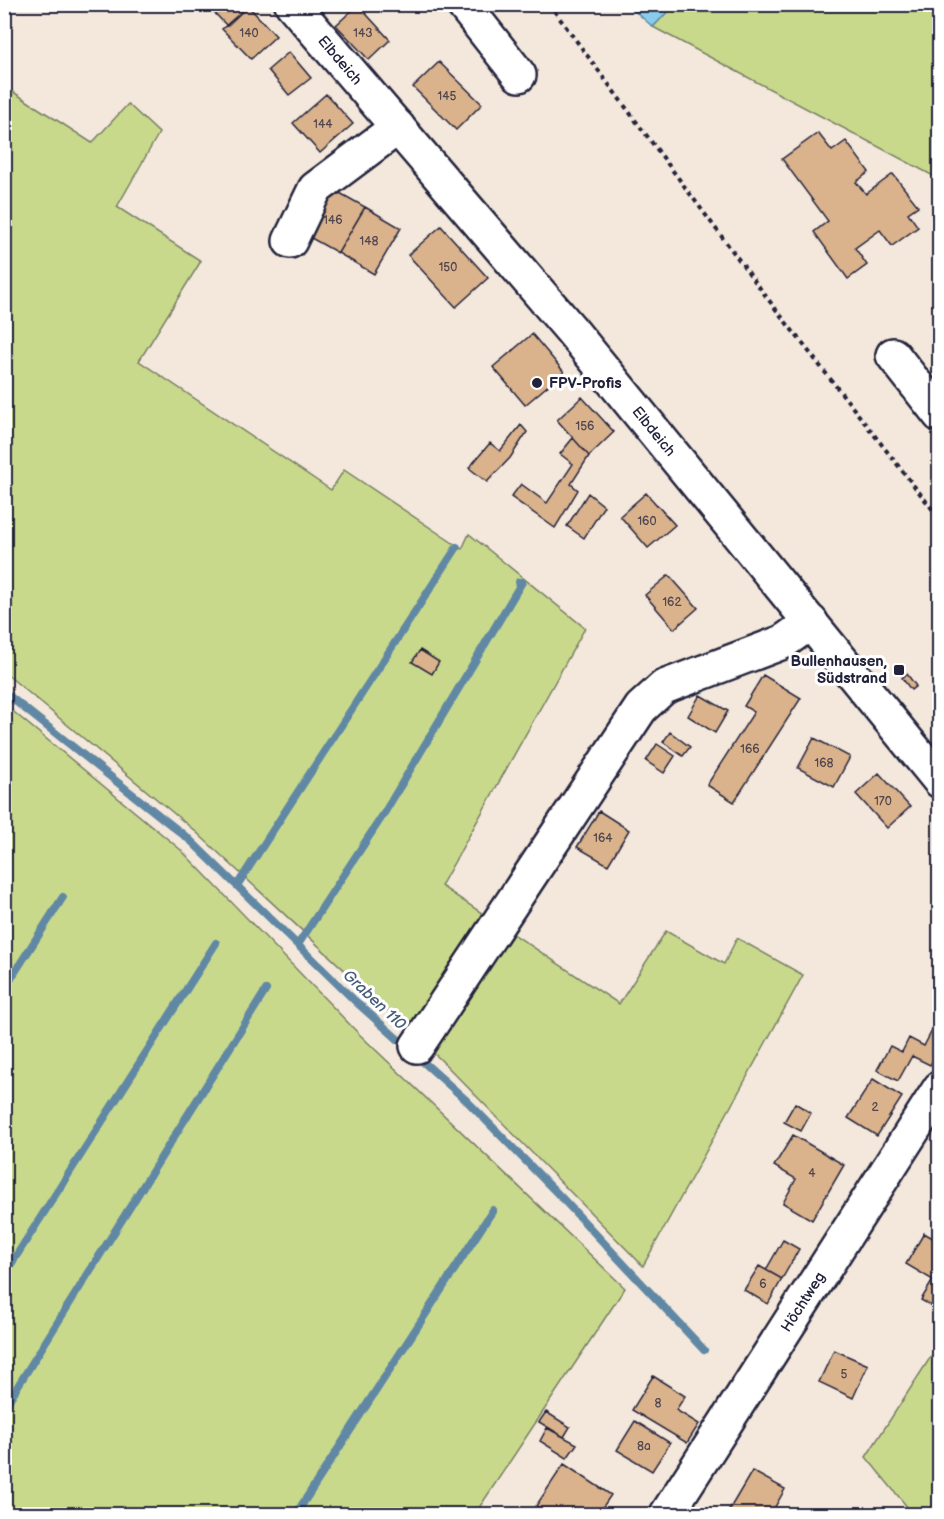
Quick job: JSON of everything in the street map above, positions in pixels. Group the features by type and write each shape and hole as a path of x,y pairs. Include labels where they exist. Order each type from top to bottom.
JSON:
{"street":[{"name":"Elbdeich","path":"292,4 572,331 939,781"},
{"path":"463,4 519,75"},
{"path":"290,242 315,189 398,127"},
{"path":"893,355 939,415"},
{"path":"417,1046 641,708 664,687 783,642 811,622"},
{"name":"Höchtweg","path":"668,1515 939,1088"}],"path":[{"path":"549,4 774,307 939,519"}],"green space":[{"path":"674,5 939,5 939,179 653,27"},
{"path":"4,86 92,143 128,104 159,133 117,207 201,261 139,361 331,490 344,470 462,549 469,534 585,628 441,886 619,1004 666,931 724,964 737,938 803,975 643,1266 440,1059 195,831 5,673"},
{"path":"4,704 181,850 359,1034 625,1288 475,1514 5,1514"},
{"path":"939,1344 939,1514 913,1514 866,1457"}],"water":[{"path":"628,5 674,5 653,27"}],"building":[{"path":"206,4 246,4 248,6 227,26"},
{"path":"358,5 390,40 369,60 336,25"},
{"path":"248,6 276,36 251,59 222,29"},
{"path":"289,52 311,78 289,95 268,70"},
{"path":"439,62 482,104 456,130 413,87"},
{"path":"326,94 353,124 320,153 293,123"},
{"path":"818,133 832,151 846,141 869,172 856,182 866,194 893,174 918,206 908,213 918,227 892,246 880,230 855,248 867,265 848,279 814,232 828,221 782,159"},
{"path":"329,187 365,207 338,253 302,233"},
{"path":"365,207 401,228 374,274 338,253"},
{"path":"441,226 488,278 456,307 408,255"},
{"path":"532,334 564,372 525,405 493,367"},
{"path":"582,397 614,432 589,456 557,420"},
{"path":"521,425 527,432 510,458 487,482 469,468 490,443 500,451"},
{"path":"573,438 589,456 571,484 578,490 555,528 511,497 521,484 547,503 573,464 560,454"},
{"path":"588,493 604,506 584,538 567,526"},
{"path":"646,493 675,525 648,548 620,516"},
{"path":"669,575 698,608 674,629 645,595"},
{"path":"420,650 439,662 432,674 412,662"},
{"path":"907,674 916,686 911,690 902,678"},
{"path":"763,675 801,698 734,802 707,785 754,712 744,706"},
{"path":"700,695 728,711 715,733 688,716"},
{"path":"670,732 690,747 683,756 663,742"},
{"path":"814,738 850,757 834,787 798,768"},
{"path":"657,744 675,756 664,773 646,761"},
{"path":"879,773 910,807 887,828 856,794"},
{"path":"599,811 629,830 608,865 577,847"},
{"path":"935,1025 940,1027 940,1047 930,1065 912,1056 898,1081 877,1070 890,1046 902,1052 909,1038 924,1046"},
{"path":"873,1079 902,1097 877,1136 848,1118"},
{"path":"795,1103 811,1113 801,1131 784,1122"},
{"path":"793,1135 844,1165 812,1220 783,1203 796,1179 774,1166"},
{"path":"924,1233 940,1242 940,1311 921,1300 933,1280 906,1264"},
{"path":"783,1240 799,1249 782,1279 766,1270"},
{"path":"759,1266 782,1279 768,1304 744,1290"},
{"path":"834,1350 868,1365 853,1398 819,1382"},
{"path":"653,1376 685,1396 676,1410 699,1424 687,1443 632,1410"},
{"path":"546,1412 570,1427 564,1437 539,1422"},
{"path":"635,1421 670,1443 652,1471 617,1450"},
{"path":"547,1428 577,1444 567,1458 540,1441"},
{"path":"564,1464 611,1495 598,1514 576,1514 569,1510 567,1514 549,1514 536,1506"},
{"path":"752,1471 785,1489 771,1514 736,1514 729,1510"}],"waterway":[{"path":"238,884 457,547"},
{"path":"299,943 383,815 522,582 519,582"},
{"name":"Graben 110","path":"4,692 190,840 354,1000 467,1101 560,1196 704,1350"},
{"path":"4,989 63,897"},
{"path":"4,1275 216,943"},
{"path":"4,1408 266,990"},
{"path":"296,1514 493,1210"}],"place":[{"name":"FPV-Profis","path":"537,383"},
{"name":"Bullenhausen, Südstrand","path":"899,670"}]}
